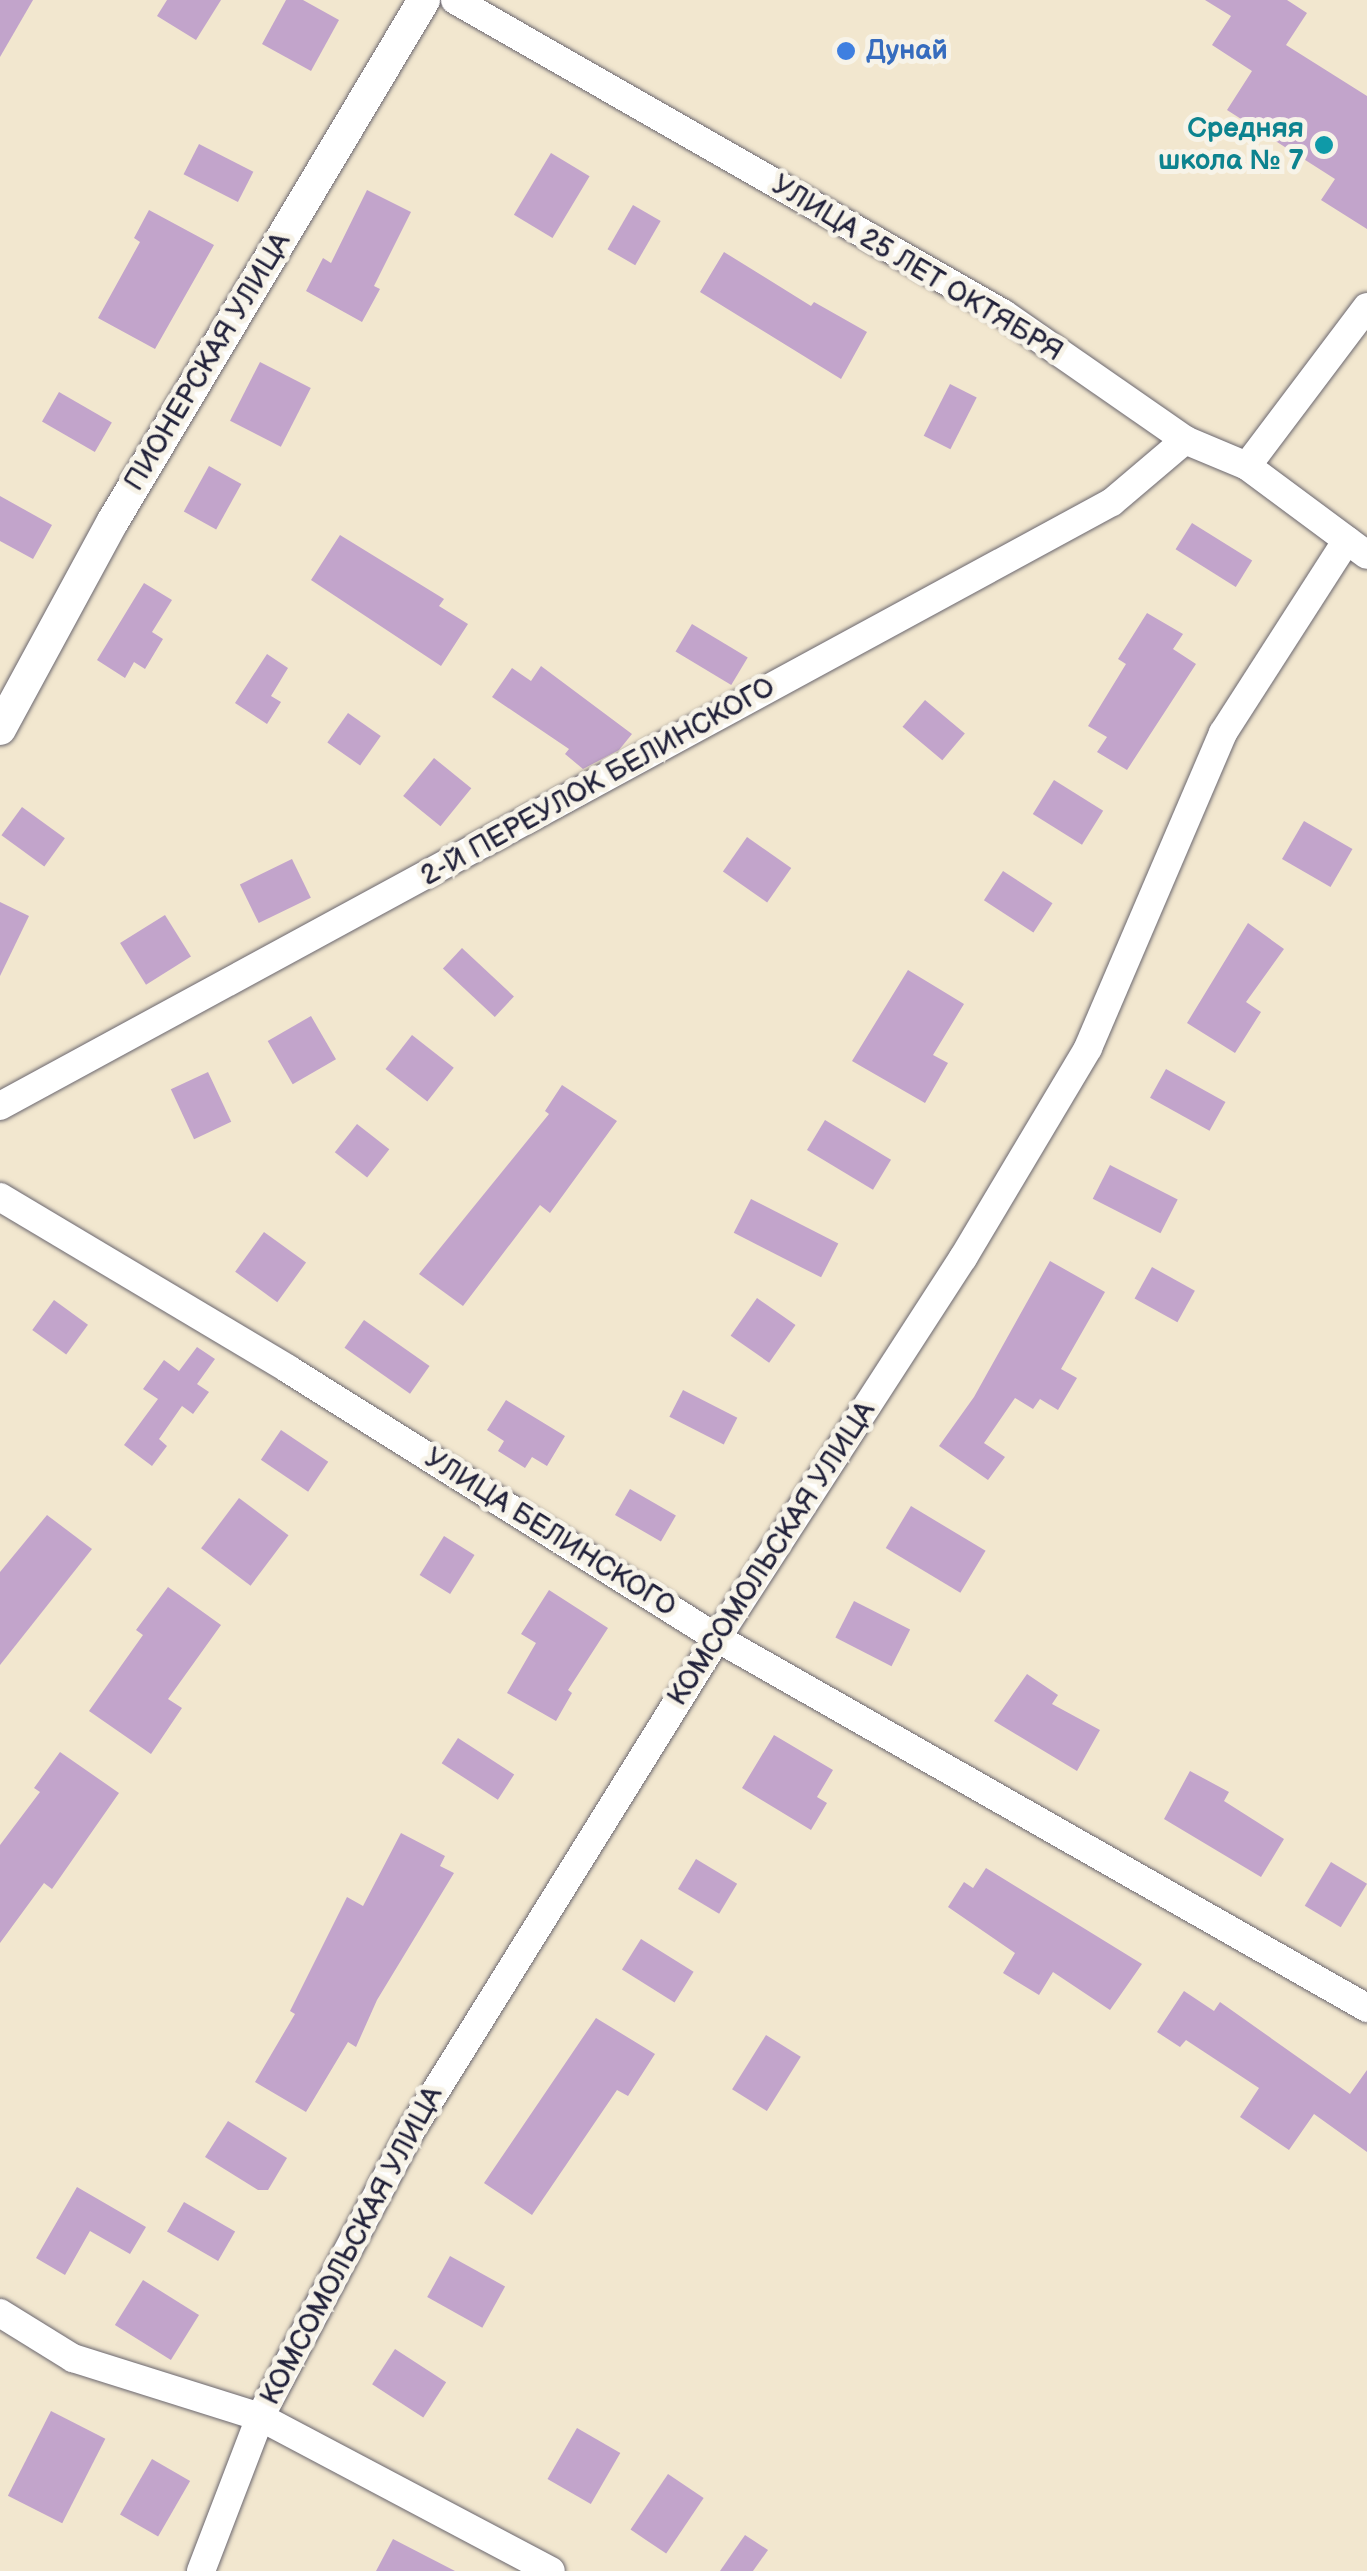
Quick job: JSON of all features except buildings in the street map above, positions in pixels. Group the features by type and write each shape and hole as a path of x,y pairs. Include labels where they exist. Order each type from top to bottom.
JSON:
{"street":[{"name":"ПИОНЕРСКАЯ УЛИЦА","path":"0,730 114,520 424,0"},
{"name":"УЛИЦА 25 ЛЕТ ОКТЯБРЯ","path":"455,0 1004,314 1185,440 1247,466 1357,547"},
{"path":"1247,466 1367,307"},
{"name":"2-Й ПЕРЕУЛОК БЕЛИНСКОГО","path":"0,1106 1112,502 1185,440"},
{"name":"КОМСОМОЛЬСКАЯ УЛИЦА","path":"201,2571 260,2417 412,2129 716,1638 963,1258 1088,1048 1224,733 1357,547"},
{"name":"УЛИЦА БЕЛИНСКОГО","path":"0,1197 288,1368 716,1638 1367,2008"},
{"path":"0,2313 73,2358 260,2417 551,2571"}],"place":[{"name":"Дунай","path":"846,51"},
{"name":"Средняя школа № 7","path":"1324,145"}]}
